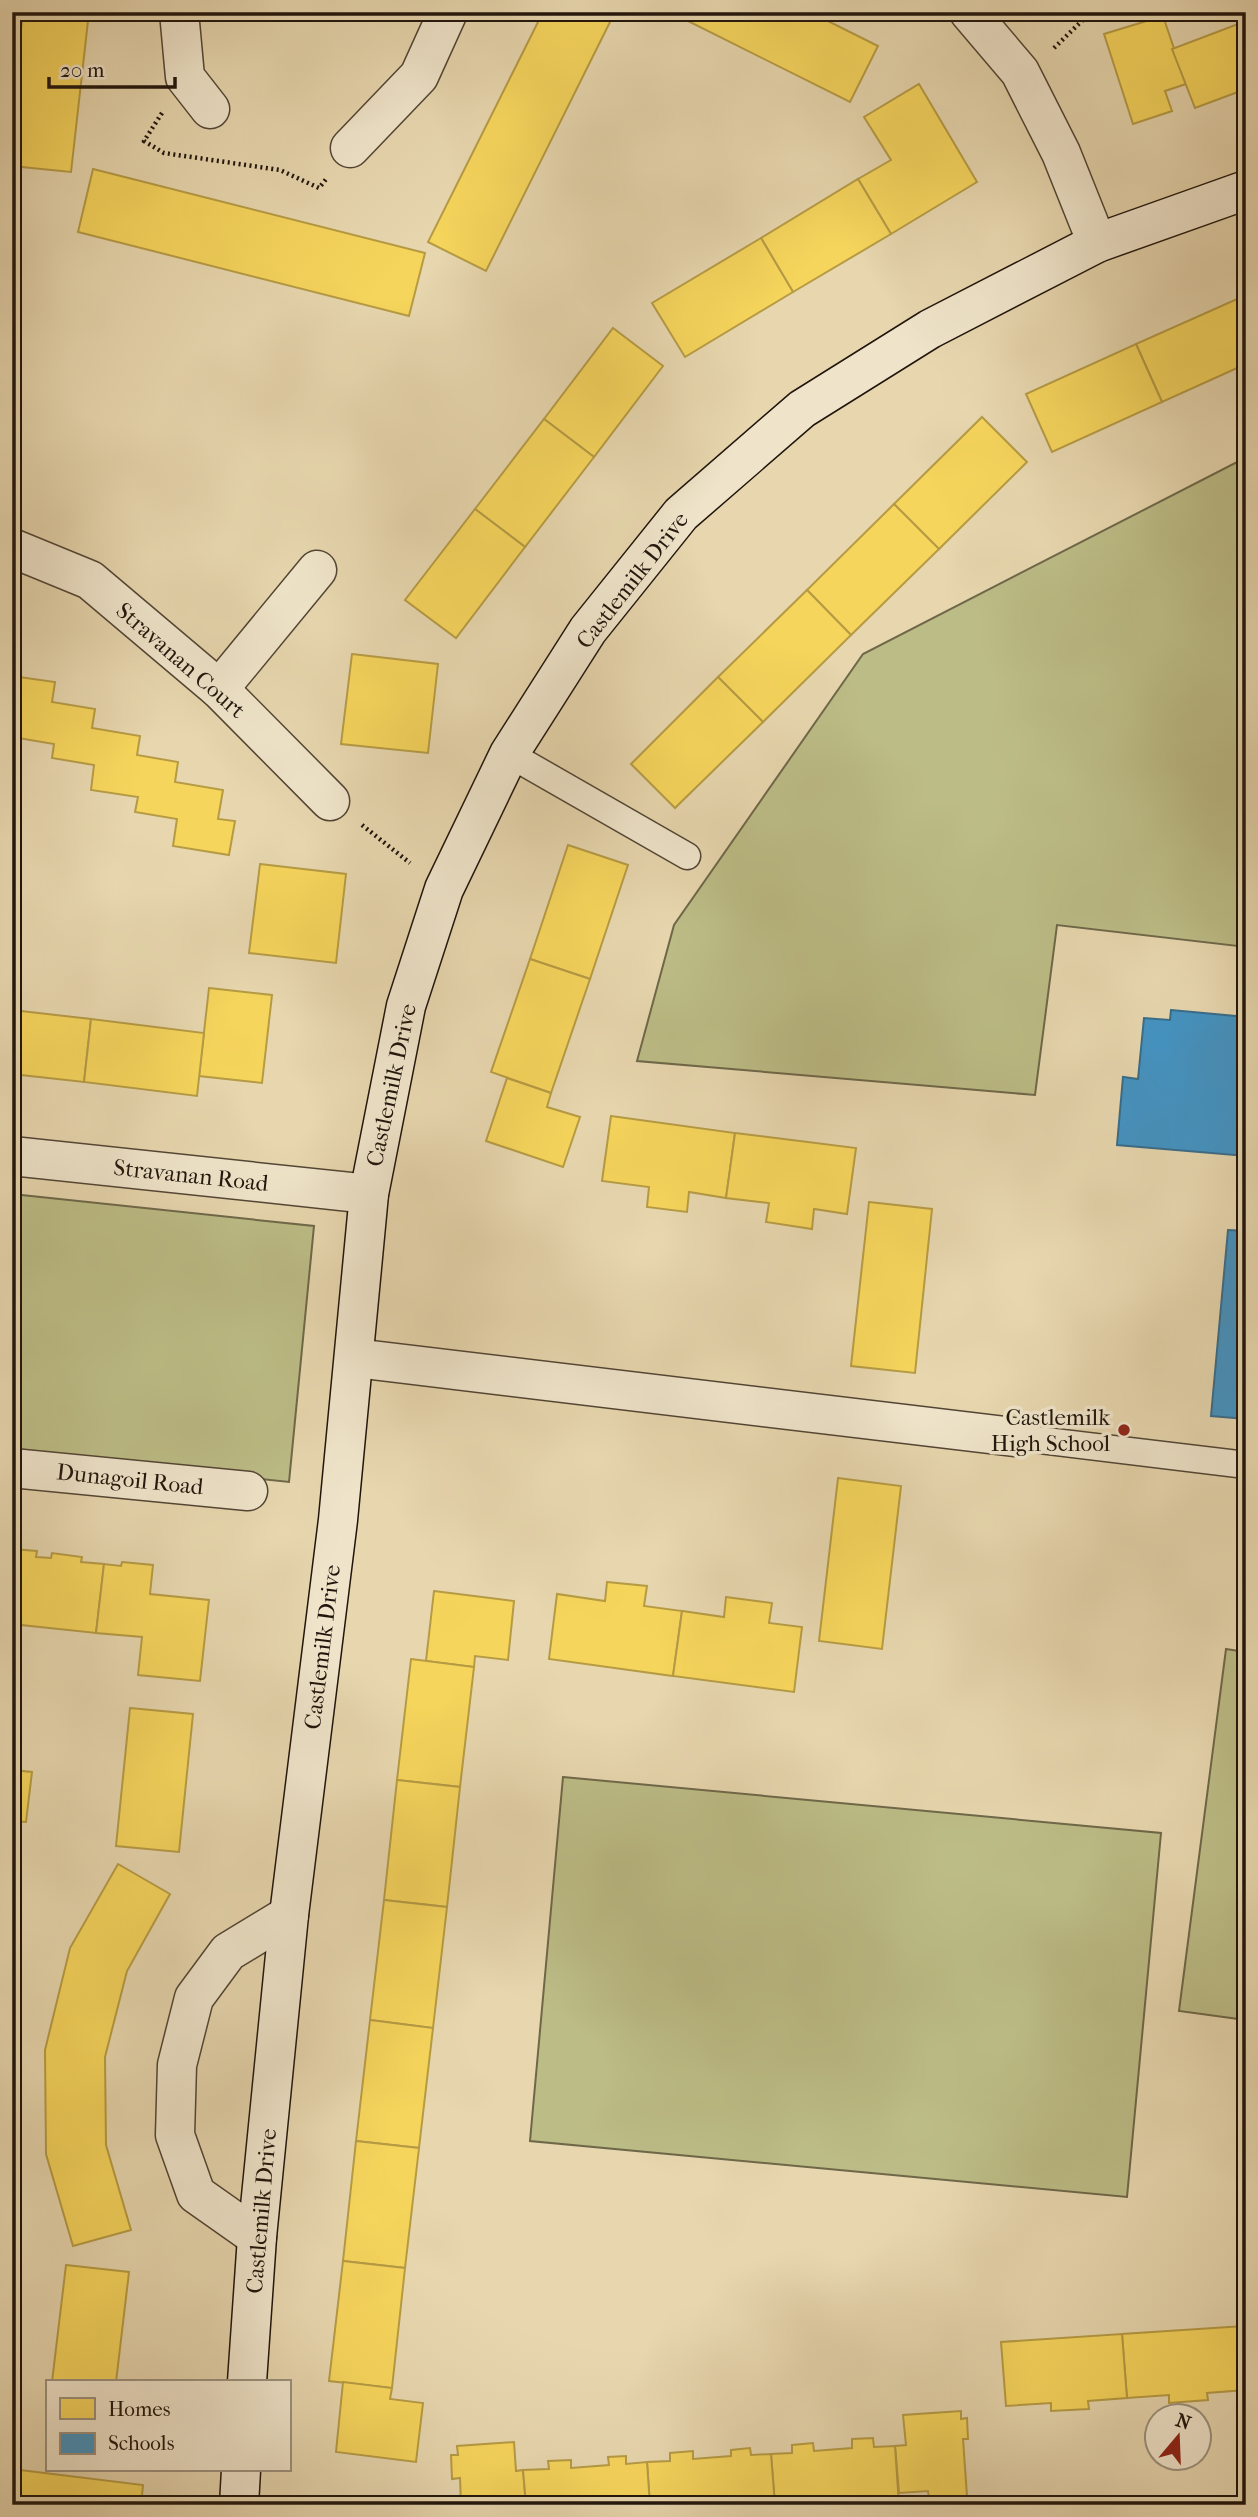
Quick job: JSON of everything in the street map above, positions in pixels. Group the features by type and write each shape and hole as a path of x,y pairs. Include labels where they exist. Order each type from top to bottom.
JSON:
{"street":[{"path":"179,12 185,77 210,109"},
{"path":"351,148 419,76 448,12"},
{"path":"969,12 1020,72 1061,153 1097,243"},
{"name":"Castlemilk Drive","path":"247,2380 257,2237 289,1915 355,1358 369,1194 406,1006 444,889 509,754 588,630 681,514 802,409 930,329 1097,243 1246,190"},
{"name":"Stravanan Court","path":"12,548 90,580 219,689 330,801"},
{"path":"219,689 317,570"},
{"name":"Stravanan Road","path":"12,1156 369,1194"},
{"path":"355,1358 1014,1437"},
{"name":"Dunagoil Road","path":"12,1468 248,1491"},
{"path":"257,2237 197,2194 175,2135 177,2065 194,1998 228,1952 289,1915"},
{"path":"239,2505 241,2472"}],"lane":[{"path":"509,754 687,856"},
{"path":"1014,1437 1246,1465"}],"path":[{"path":"1020,72 1068,37 1091,12"},
{"path":"185,77 144,141 164,153 280,170 319,188 351,148"},
{"path":"330,801 444,889"}],"green space":[{"path":"1245,458 1246,947 1057,925 1035,1095 637,1061 674,925 863,654"},
{"path":"12,1194 314,1226 289,1482 12,1453"},
{"path":"1226,1649 1246,1652 1246,2020 1179,2011"},
{"path":"563,1777 1161,1833 1127,2197 530,2141"}],"building: Homes":[{"path":"23,12 89,12 71,172 12,166 12,107"},
{"path":"543,12 615,12 486,271 428,242"},
{"path":"670,12 810,12 878,46 850,102"},
{"path":"1163,16 1186,84 1165,91 1172,111 1133,124 1104,34"},
{"path":"1246,21 1246,89 1195,108 1172,49"},
{"path":"919,84 977,182 891,234 858,179 891,160 864,117"},
{"path":"93,169 425,253 409,316 78,232"},
{"path":"858,179 891,234 793,292 761,238"},
{"path":"761,238 793,292 685,357 652,303"},
{"path":"1246,295 1246,364 1162,402 1136,344"},
{"path":"613,328 663,366 594,457 544,419"},
{"path":"1136,344 1162,402 1052,452 1026,394"},
{"path":"982,417 1027,462 939,549 894,504"},
{"path":"544,419 594,457 525,547 475,509"},
{"path":"894,504 939,549 851,635 807,590"},
{"path":"475,509 525,547 456,638 405,600"},
{"path":"807,590 851,635 763,722 718,677"},
{"path":"352,654 438,664 428,753 341,744"},
{"path":"12,676 55,682 52,702 95,709 92,728 140,736 137,755 178,762 175,782 223,790 218,819 235,821 229,855 173,846 177,819 135,812 138,797 91,790 94,765 52,758 54,744 12,737"},
{"path":"718,677 763,722 675,808 631,764"},
{"path":"568,845 628,865 590,979 530,959"},
{"path":"260,864 346,874 336,963 249,953"},
{"path":"530,959 590,979 551,1093 491,1072"},
{"path":"209,988 272,995 262,1083 199,1076"},
{"path":"12,1010 91,1019 84,1082 12,1074"},
{"path":"91,1019 204,1033 197,1096 84,1082"},
{"path":"507,1078 551,1093 547,1107 580,1117 563,1167 486,1141"},
{"path":"611,1116 735,1133 726,1198 689,1192 687,1212 647,1207 649,1187 602,1181"},
{"path":"735,1133 856,1148 847,1214 814,1209 812,1229 766,1222 769,1203 726,1198"},
{"path":"869,1202 932,1209 915,1373 851,1366"},
{"path":"838,1478 901,1486 882,1649 819,1641"},
{"path":"12,1549 37,1551 36,1557 51,1558 52,1553 82,1557 81,1562 104,1564 96,1633 12,1624"},
{"path":"122,1562 153,1565 150,1594 209,1600 200,1681 138,1675 142,1637 96,1633 104,1564 121,1566"},
{"path":"607,1582 647,1586 644,1606 682,1611 673,1676 549,1659 557,1594 605,1601"},
{"path":"434,1591 514,1601 508,1660 475,1656 474,1667 426,1661"},
{"path":"726,1597 772,1603 769,1623 802,1627 794,1692 673,1676 682,1611 724,1617"},
{"path":"411,1659 474,1667 460,1787 397,1780"},
{"path":"130,1708 193,1714 179,1852 116,1846"},
{"path":"12,1770 32,1772 26,1822 12,1821"},
{"path":"397,1780 460,1787 447,1907 384,1900"},
{"path":"118,1864 170,1894 127,1971 105,2057 106,2145 131,2230 73,2246 46,2154 45,2050 70,1948"},
{"path":"384,1900 447,1907 433,2028 370,2020"},
{"path":"370,2020 433,2028 419,2148 356,2141"},
{"path":"356,2141 419,2148 405,2268 343,2261"},
{"path":"343,2261 405,2268 392,2388 329,2381"},
{"path":"66,2265 129,2272 116,2380 52,2380"},
{"path":"1244,2326 1246,2390 1207,2393 1208,2400 1182,2402 1169,2402 1169,2395 1127,2398 1122,2334"},
{"path":"1122,2334 1127,2398 1088,2401 1089,2409 1051,2411 1051,2403 1006,2406 1001,2342"},
{"path":"343,2382 392,2388 390,2399 423,2403 416,2462 336,2452"},
{"path":"961,2411 961,2419 967,2418 968,2439 963,2439 967,2496 929,2499 928,2491 899,2493 895,2446 906,2445 903,2415"},
{"path":"873,2438 874,2447 895,2446 899,2505 775,2505 771,2454 792,2453 792,2445 813,2443 814,2451 852,2448 852,2439"},
{"path":"514,2442 516,2471 523,2470 526,2505 461,2505 460,2478 452,2479 451,2455 458,2455 457,2446"},
{"path":"750,2448 751,2455 771,2454 775,2505 650,2505 647,2462 670,2461 670,2453 693,2451 693,2459 731,2456 731,2450"},
{"path":"626,2456 626,2464 647,2462 650,2505 526,2505 523,2470 549,2469 548,2461 571,2460 571,2468 609,2465 608,2457"},
{"path":"12,2469 143,2485 141,2505 12,2505"}],"building: Schools":[{"path":"1171,1010 1246,1017 1246,1156 1117,1145 1123,1077 1138,1079 1144,1018 1170,1020"},
{"path":"1228,1230 1246,1231 1246,1419 1211,1416"}],"place":[{"name":"Castlemilk High School","path":"1124,1430"}]}
